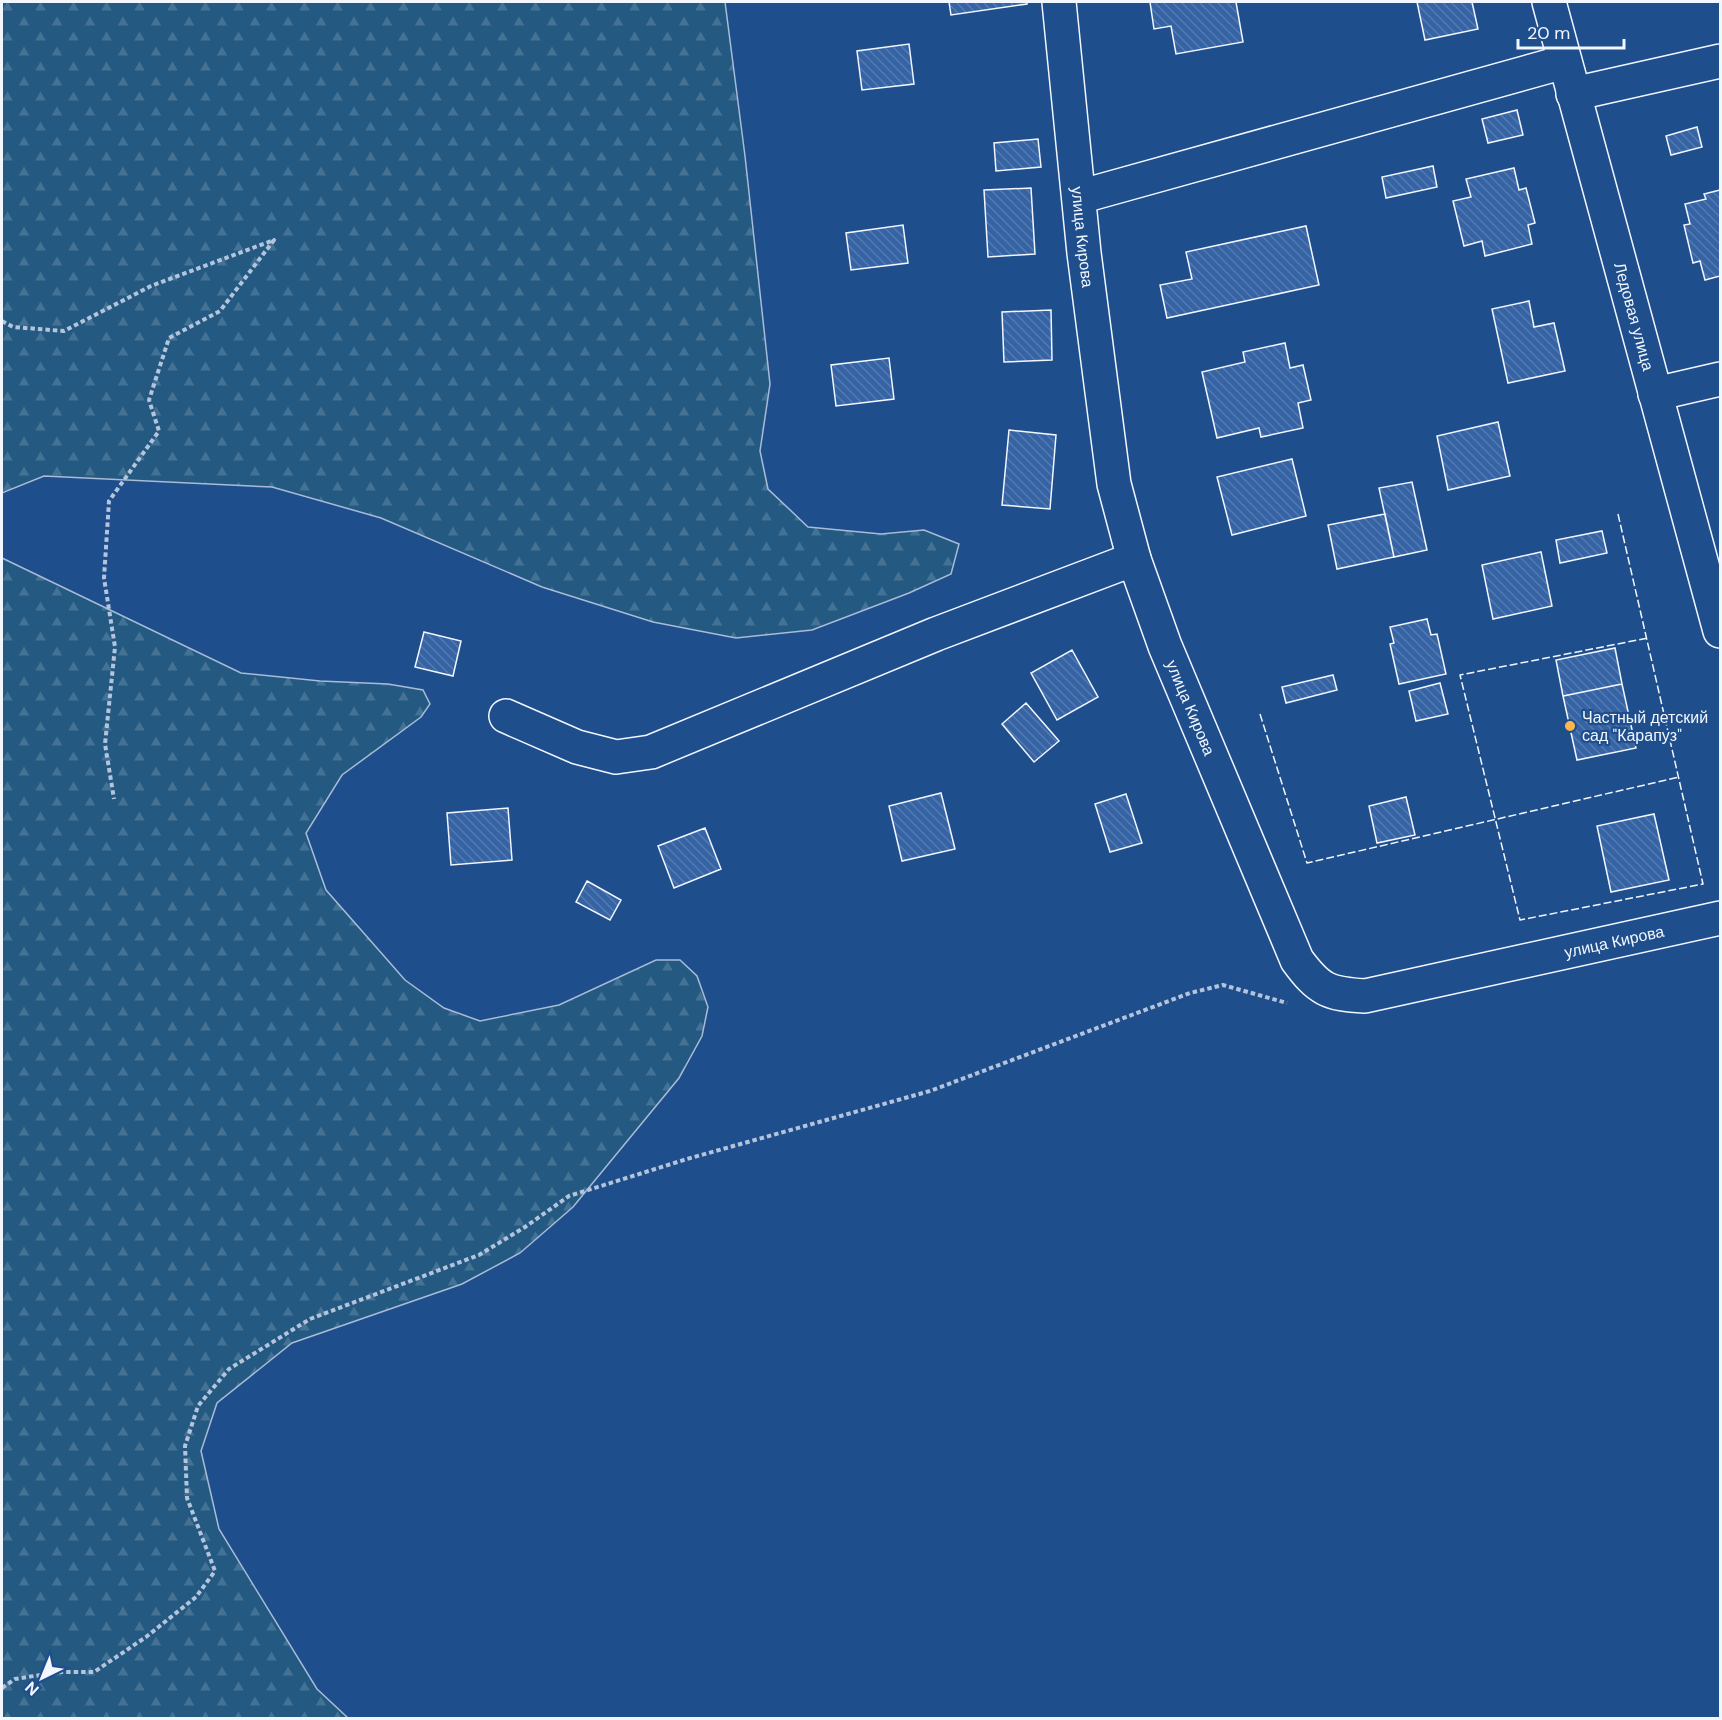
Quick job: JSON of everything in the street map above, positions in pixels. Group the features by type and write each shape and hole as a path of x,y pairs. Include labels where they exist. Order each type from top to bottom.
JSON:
{"street":[{"name":"улица Кирова","path":"1059,2 1079,197 1114,484 1134,559 1165,646 1287,941 1313,982 1334,994 1365,996 1720,918"},
{"name":"Ледовая улица","path":"1549,2 1720,631"},
{"path":"1573,94 1720,61"},
{"path":"1079,197 1564,62"},
{"path":"1655,394 1720,379"},
{"path":"506,716 577,747 616,757 651,752 936,634 1134,559"}],"path":[{"path":"2,321 13,327 64,330 151,286 274,240 220,311 169,338 149,400 159,430 109,501 104,578 115,647 105,744 114,799"},
{"path":"2,1688 15,1679 60,1672 94,1672 146,1637 196,1597 215,1571 187,1498 185,1446 198,1407 229,1369 310,1319 479,1255 569,1196 687,1159 930,1091 1190,993 1223,985 1284,1004 1344,995"}],"green space":[{"path":"2,2 725,2 745,156 770,384 760,451 768,489 808,527 881,534 924,530 959,544 951,574 909,593 812,630 736,638 653,622 542,587 381,518 272,487 44,476 2,493"},
{"path":"2,558 241,673 320,681 388,684 423,690 430,704 421,717 342,775 306,833 326,890 405,980 444,1008 480,1021 559,1005 656,960 680,960 697,976 708,1007 702,1036 679,1078 573,1207 520,1253 462,1284 292,1343 217,1403 201,1451 219,1529 317,1689 348,1718 2,1718"}],"building":[{"path":"949,2 1027,2 1027,4 951,15"},
{"path":"1150,2 1236,2 1243,42 1176,54 1171,26 1154,29"},
{"path":"1417,2 1472,2 1478,29 1425,40"},
{"path":"909,44 914,84 862,90 857,51"},
{"path":"1517,110 1523,135 1488,143 1482,119"},
{"path":"1697,127 1702,147 1671,155 1666,136"},
{"path":"1038,139 1041,167 996,171 994,143"},
{"path":"1433,166 1437,187 1386,198 1382,177"},
{"path":"1514,168 1519,190 1526,188 1535,223 1528,225 1532,244 1485,256 1482,241 1464,246 1453,201 1471,197 1466,179"},
{"path":"1031,188 1035,254 988,257 984,190"},
{"path":"1720,190 1720,276 1705,280 1700,261 1693,263 1684,225 1690,224 1685,204 1706,199 1704,194"},
{"path":"903,225 908,263 851,270 846,233"},
{"path":"1306,226 1319,285 1167,318 1160,285 1192,279 1186,252"},
{"path":"1529,301 1534,327 1554,323 1565,371 1508,383 1492,309"},
{"path":"1051,310 1052,360 1004,362 1002,312"},
{"path":"1285,343 1290,368 1303,365 1311,400 1298,403 1303,428 1261,437 1259,428 1217,438 1202,372 1245,362 1243,352"},
{"path":"889,358 894,399 836,406 831,365"},
{"path":"1498,422 1510,476 1448,490 1437,436"},
{"path":"1009,430 1056,435 1050,509 1002,505"},
{"path":"1292,459 1306,516 1232,535 1217,477"},
{"path":"1412,482 1427,550 1394,557 1379,488"},
{"path":"1385,514 1394,557 1337,569 1328,525"},
{"path":"1602,531 1607,553 1560,563 1556,540"},
{"path":"1541,552 1552,606 1493,619 1482,565"},
{"path":"1427,619 1431,635 1437,634 1446,674 1399,684 1390,644 1394,643 1390,627"},
{"path":"424,632 461,641 453,676 415,667"},
{"path":"1615,648 1622,684 1563,696 1556,660"},
{"path":"1072,650 1098,697 1057,720 1031,673"},
{"path":"1333,675 1337,690 1286,703 1282,687"},
{"path":"1440,683 1448,714 1416,721 1409,691"},
{"path":"1622,684 1636,748 1577,760 1563,696"},
{"path":"1026,703 1059,741 1034,762 1002,724"},
{"path":"941,793 955,849 902,861 889,806"},
{"path":"1126,794 1142,843 1110,852 1095,804"},
{"path":"1406,797 1415,835 1377,843 1369,806"},
{"path":"508,808 512,860 451,865 447,813"},
{"path":"1654,814 1669,880 1611,892 1597,826"},
{"path":"705,828 721,869 674,888 658,846"},
{"path":"587,881 621,900 610,920 576,902"}],"fence":[{"path":"1618,514 1703,884 1520,920 1460,675 1648,638"},
{"path":"1260,714 1307,863 1679,777"}],"place":[{"name":"Частный детский сад \"Карапуз\"","path":"1570,726"}]}
